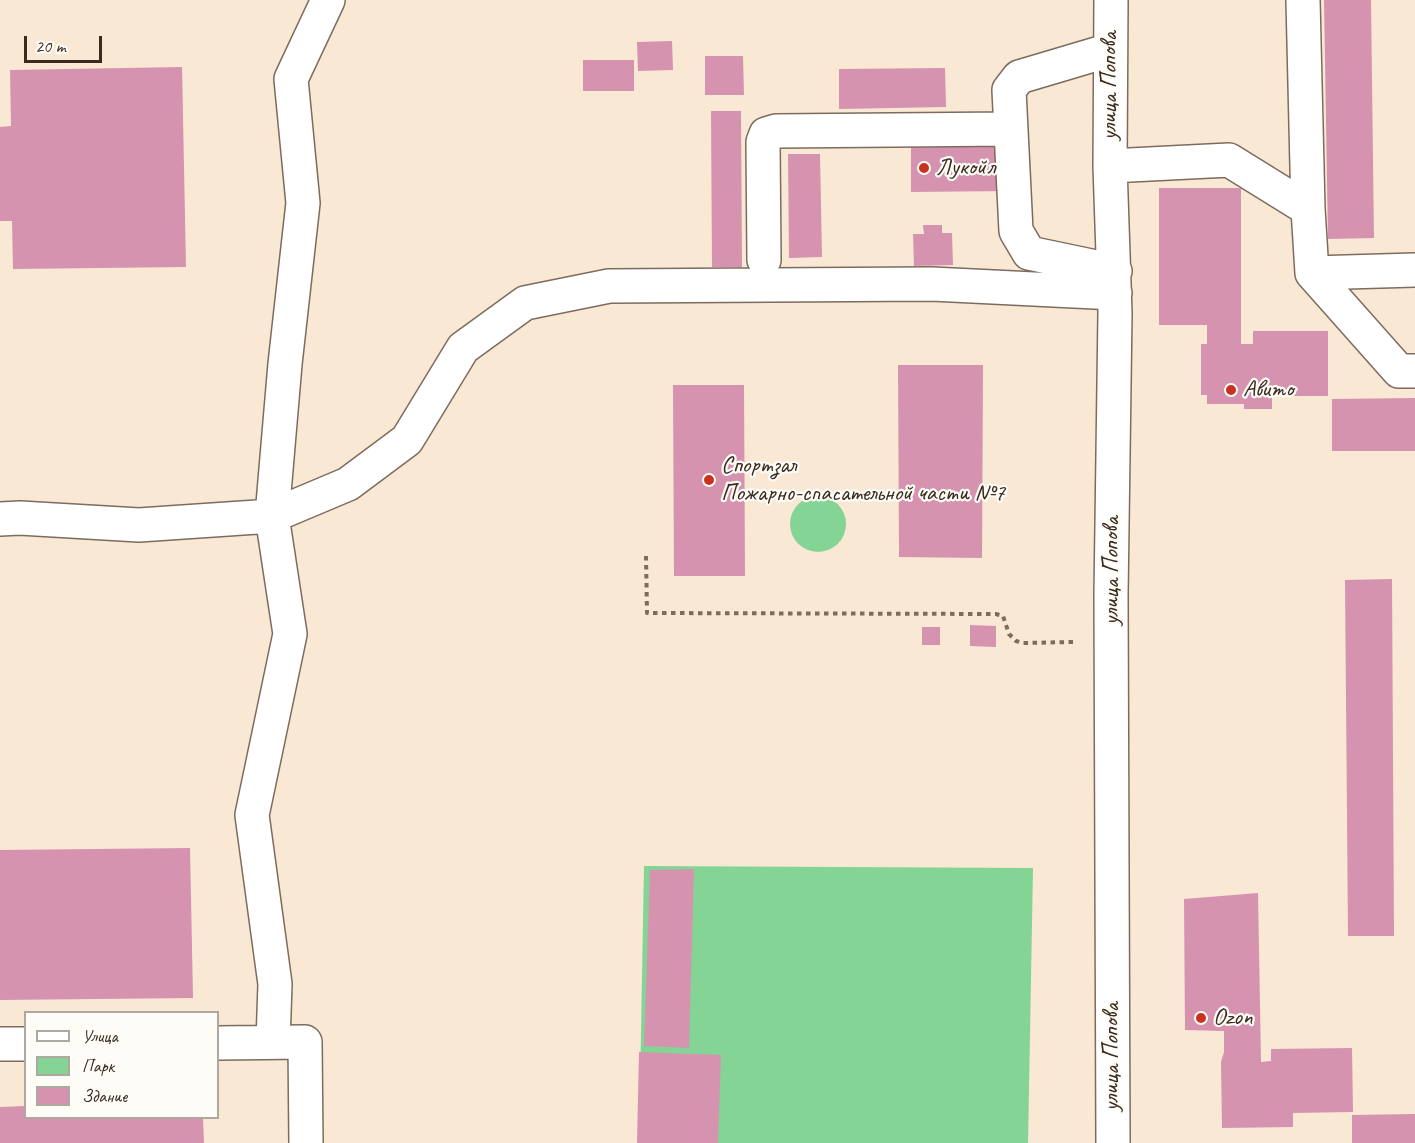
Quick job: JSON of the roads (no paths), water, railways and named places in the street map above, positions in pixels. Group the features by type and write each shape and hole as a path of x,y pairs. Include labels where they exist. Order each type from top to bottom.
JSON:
{"street":[{"path":"273,1042 275,984 252,815 290,634 272,516 285,364 303,203 291,79 328,0"},
{"name":"улица Попова","path":"1111,0 1110,166 1115,282 1111,584 1113,1143"},
{"path":"1303,0 1308,209 1312,273 1399,371 1415,371"},
{"path":"1110,50 1019,77 1009,90 1016,231 1029,253 1115,282"},
{"path":"764,260 763,142 766,134 777,131 1011,129"},
{"path":"1110,166 1229,160 1308,209"},
{"path":"1312,273 1415,270"},
{"path":"0,519 20,518 139,525 272,516 348,484 407,440 463,348 525,303 609,286 1115,282"},
{"path":"219,1043 305,1042 306,1143"},
{"path":"0,1044 24,1044"}],"place":[{"name":"Лукойл","path":"924,168"},
{"name":"Авито","path":"1231,390"},
{"name":"Спортзал Пожарно-спасательной части №7","path":"709,480"},
{"name":"Ozon","path":"1201,1018"}]}
